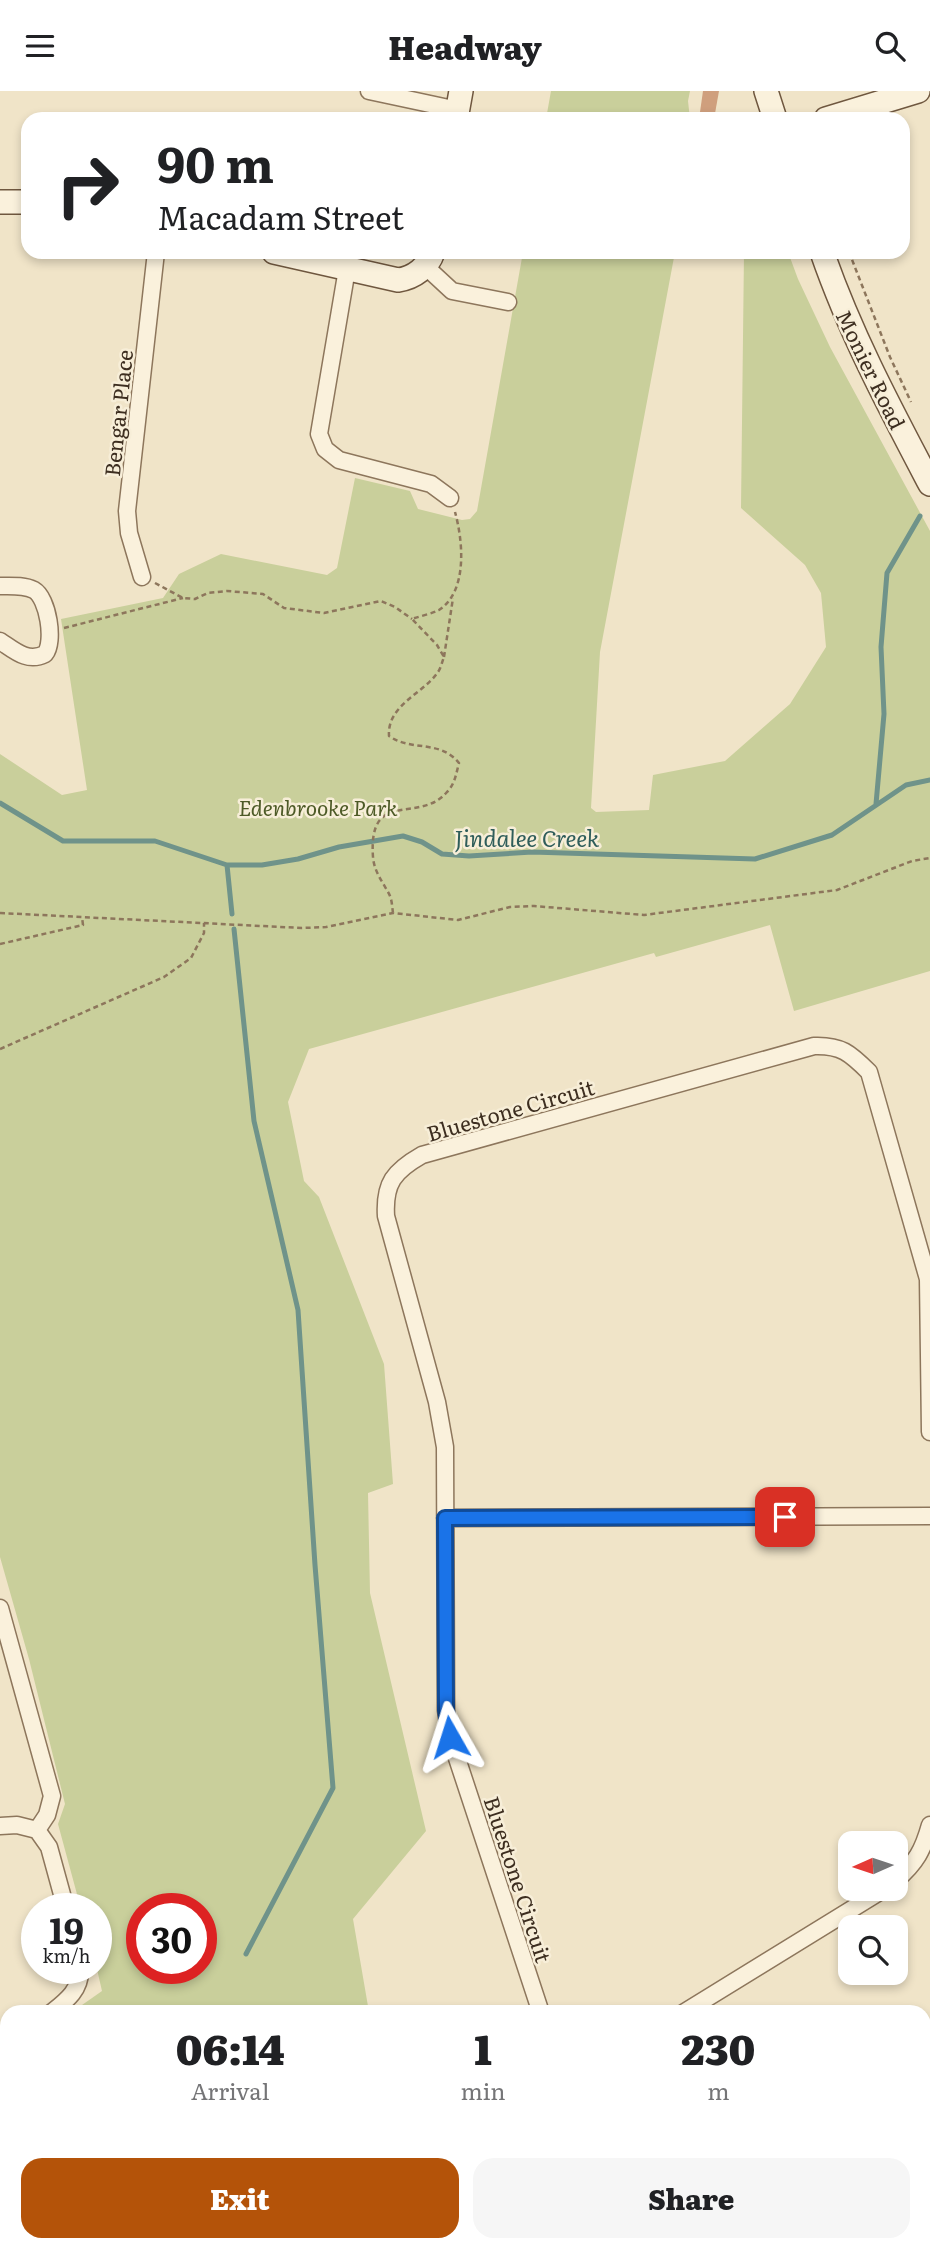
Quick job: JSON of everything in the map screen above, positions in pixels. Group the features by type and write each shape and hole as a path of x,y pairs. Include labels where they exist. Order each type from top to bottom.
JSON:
{"main road":[{"path":"766,91 773,112"},
{"path":"849,112 918,91"},
{"path":"0,202 21,202"},
{"path":"304,259 398,280 408,279 429,259"},
{"name":"Monier Road","path":"824,259 837,297 930,484"}],"street":[{"path":"369,91 458,107"},
{"name":"Bengar Place","path":"142,577 129,534 127,511 155,259"},
{"path":"429,259 452,291 508,302"},
{"path":"346,269 319,434 325,449 339,460 431,484 450,498"},
{"path":"0,586 26,587 38,594 45,606 50,632 48,650 39,657 27,657 0,641"},
{"name":"Bluestone Circuit","path":"538,2005 450,1737 446,1710 445,1447 437,1402 386,1216 385,1200 391,1178 406,1164 422,1155 814,1046 831,1045 851,1054 869,1072 928,1279 930,1432"},
{"path":"445,1518 930,1516"},
{"path":"0,1608 52,1796 47,1815 37,1830"},
{"path":"0,1826 17,1825 37,1830 49,1847 62,1893"},
{"path":"908,1869 923,1850 930,1825"},
{"path":"696,2005 865,1901"},
{"path":"61,2005 73,1995 77,1984"}],"path":[{"path":"852,259 890,357 913,406"},
{"path":"393,913 390,894 380,880 373,857 374,834 379,820 385,815 431,804 446,794 454,782 459,763 451,753 438,748 397,741 389,736 388,727 396,712 439,672 444,657 460,572 461,534 450,498"},
{"path":"142,577 183,599"},
{"path":"50,632 183,599 195,599 208,593 227,591 263,594 284,608 324,613 381,601 412,619 437,645 444,657"},
{"path":"412,619 438,610 454,595"},
{"path":"0,913 314,927 393,913 458,920 510,907 534,906 643,915 837,890 912,861 930,858"},
{"path":"0,944 83,925 82,917"},
{"path":"0,1049 164,977 191,958 204,933 204,923"}],"green space":[{"path":"551,91 690,91 689,112 547,112"},
{"name":"Edenbrooke Park","path":"522,259 674,259 600,652 591,808 596,812 649,810 653,775 725,761 790,704 826,647 821,593 805,565 741,508 744,259 791,259 830,347 930,531 930,971 794,1011 770,925 656,957 654,953 309,1049 288,1102 304,1181 319,1197 384,1364 393,1484 368,1493 370,1593 426,1831 353,1919 368,2005 82,2005 102,1991 100,1984 112,1984 112,1893 77,1893 58,1824 65,1804 0,1557 0,754 62,795 87,790 61,619 163,598 179,574 221,554 327,575 337,568 355,478 410,491 418,509 462,520 470,519 477,511"}],"building":[{"path":"703,91 719,91 715,112 700,112"}],"waterway":[{"path":"876,804 884,714 881,647 887,573 920,516"},
{"name":"Jindalee Creek","path":"0,803 63,841 155,841 227,865 262,865 298,859 339,847 403,836 422,842 442,854 469,856 532,852 755,859 832,835 906,785 930,780"},
{"path":"227,865 232,914"},
{"path":"234,929 254,1121 298,1310 333,1788 246,1954"}],"route":[{"path":"450,1737 446,1710 445,1518 785,1517"}]}
